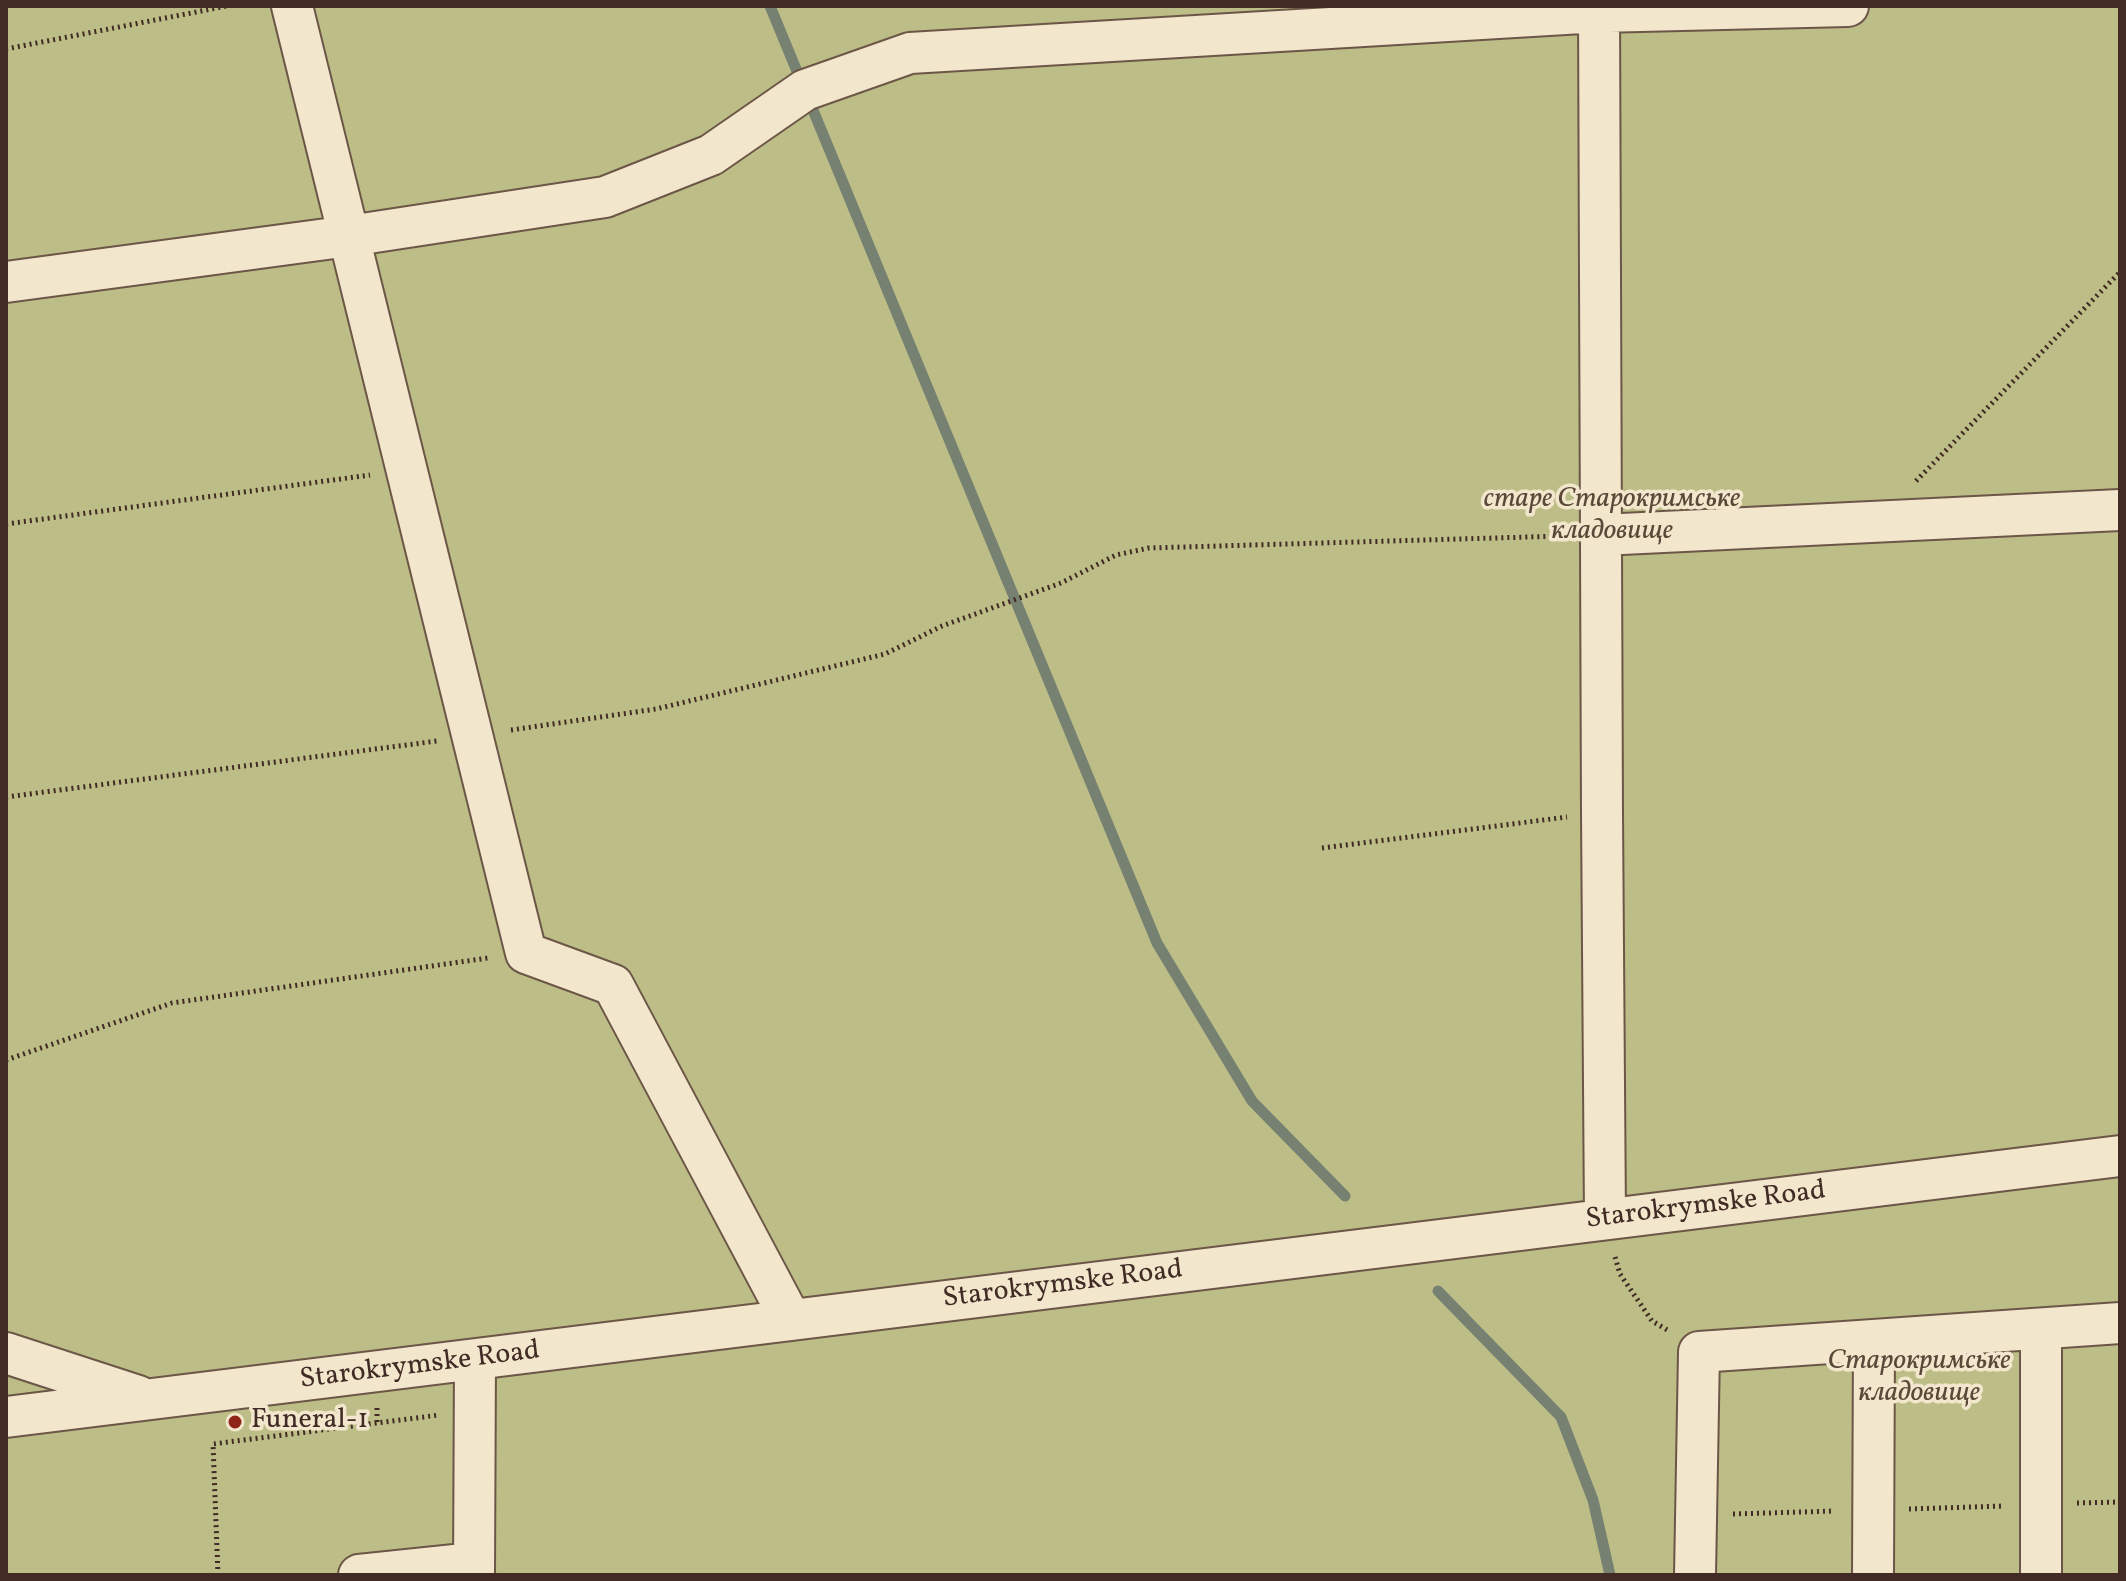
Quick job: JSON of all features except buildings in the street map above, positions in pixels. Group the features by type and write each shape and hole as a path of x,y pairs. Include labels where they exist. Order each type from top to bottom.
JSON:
{"street":[{"path":"292,6 526,953 613,985 791,1320"},
{"path":"6,282 349,236 605,197 711,155 805,90 910,53 1599,9 1848,6"},
{"path":"1599,9 1605,1219"},
{"path":"1601,535 2120,510"},
{"name":"Starokrymske Road","path":"6,1417 2120,1156"},
{"path":"1695,1575 1699,1352 2120,1323"},
{"path":"2041,1329 2041,1575"},
{"path":"1873,1575 1874,1340"},
{"path":"6,1353 150,1399"},
{"path":"359,1575 474,1569 475,1360"}],"path":[{"path":"6,49 227,6"},
{"path":"1877,522 2120,272"},
{"path":"6,524 407,470"},
{"path":"6,797 656,709 885,654 942,626 1061,583 1116,555 1149,548 1601,535"},
{"path":"1322,848 1602,813"},
{"path":"6,1060 172,1003 526,953"},
{"path":"1605,1219 1620,1274 1652,1321 1699,1352"},
{"path":"218,1575 213,1444 475,1410"}],"green space":[{"name":"старе Старокримське кладовище","path":"6,6 2120,6 2120,1575 6,1575"}],"waterway":[{"path":"770,6 1157,943 1252,1101 1345,1196"},
{"path":"1438,1291 1561,1417 1593,1500 1610,1575"}],"place":[{"name":"Funeral-1","path":"235,1422"}],"park label":[{"name":"Старокримське кладовище","path":"1919,1379"}]}
